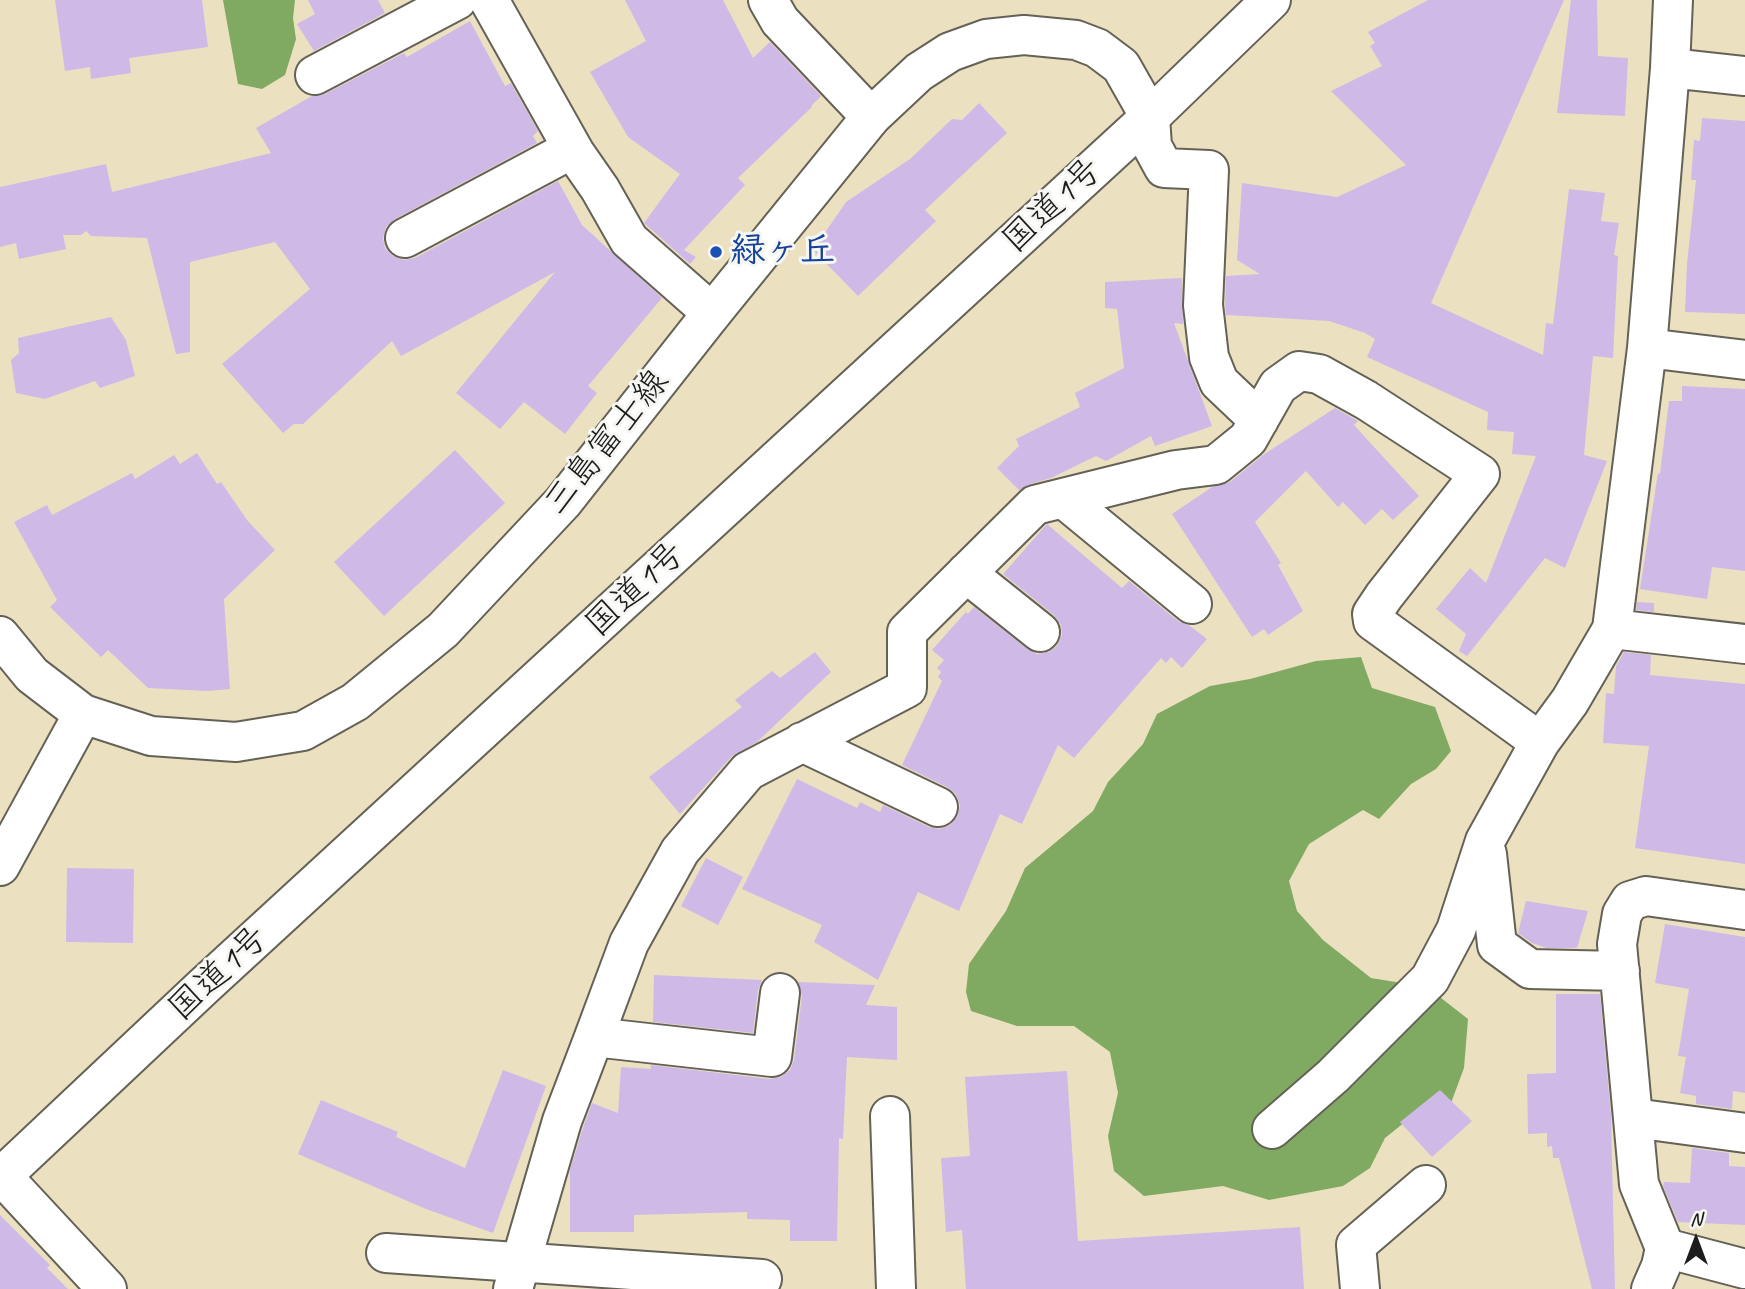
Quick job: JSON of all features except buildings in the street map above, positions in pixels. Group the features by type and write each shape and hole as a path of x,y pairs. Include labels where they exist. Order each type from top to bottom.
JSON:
{"main road":[{"path":"315,75 457,0"},
{"path":"489,0 572,149 600,189 629,240 712,313"},
{"path":"768,0 780,21 871,117"},
{"name":"国道1号","path":"1,1177 204,986 1150,117 1271,0"},
{"path":"1272,1129 1333,1076 1430,979 1456,930 1485,841 1540,742 1570,701 1612,628 1647,348 1673,0"},
{"name":"三島富士線","path":"0,636 32,675 83,715 150,736 236,742 303,731 355,702 443,630 554,512 871,117 919,72 950,52 986,39 1024,35 1066,38 1097,48 1121,66 1150,117"},
{"path":"1670,68 1745,76"},
{"path":"1150,117 1152,146 1164,168 1209,170 1203,305 1209,357 1219,382 1259,420"},
{"path":"405,238 572,149"},
{"path":"1647,348 1745,360"},
{"path":"517,1275 562,1121 629,943 680,851 748,771 907,688 907,632 1035,505 1176,470 1216,465 1248,439 1278,386 1299,372 1319,374 1366,400 1480,474 1384,596 1372,614 1373,621 1540,742"},
{"path":"1063,498 1192,604"},
{"path":"966,573 1040,632"},
{"path":"1612,628 1745,644"},
{"path":"5,848 83,715"},
{"path":"802,742 938,807"},
{"path":"1485,841 1497,945 1530,969 1620,971"},
{"path":"1651,1289 1665,1248 1639,1184 1620,971 1619,934 1622,914 1630,901 1646,896 1745,910"},
{"path":"594,1037 772,1057 780,993"},
{"path":"890,1116 896,1289"},
{"path":"1634,1118 1745,1133"},
{"path":"1,1177 107,1289"},
{"path":"1360,1289 1356,1245 1426,1185"},
{"path":"1665,1248 1745,1269"},
{"path":"386,1253 517,1275 762,1279"}],"green space":[{"path":"223,0 295,0 293,18 296,39 285,75 262,89 238,84"},
{"path":"1361,657 1372,688 1435,707 1451,751 1436,769 1411,784 1379,819 1363,810 1309,844 1289,881 1297,911 1323,940 1371,978 1427,987 1468,1019 1464,1068 1451,1103 1410,1118 1385,1138 1370,1168 1343,1186 1269,1200 1223,1186 1144,1196 1114,1171 1108,1136 1118,1093 1110,1052 1074,1026 1017,1026 971,1011 966,992 969,964 1006,911 1025,868 1093,811 1108,782 1143,744 1157,714 1210,686 1250,679 1316,661"}],"place":[{"name":"緑ヶ丘","path":"716,252"}]}
